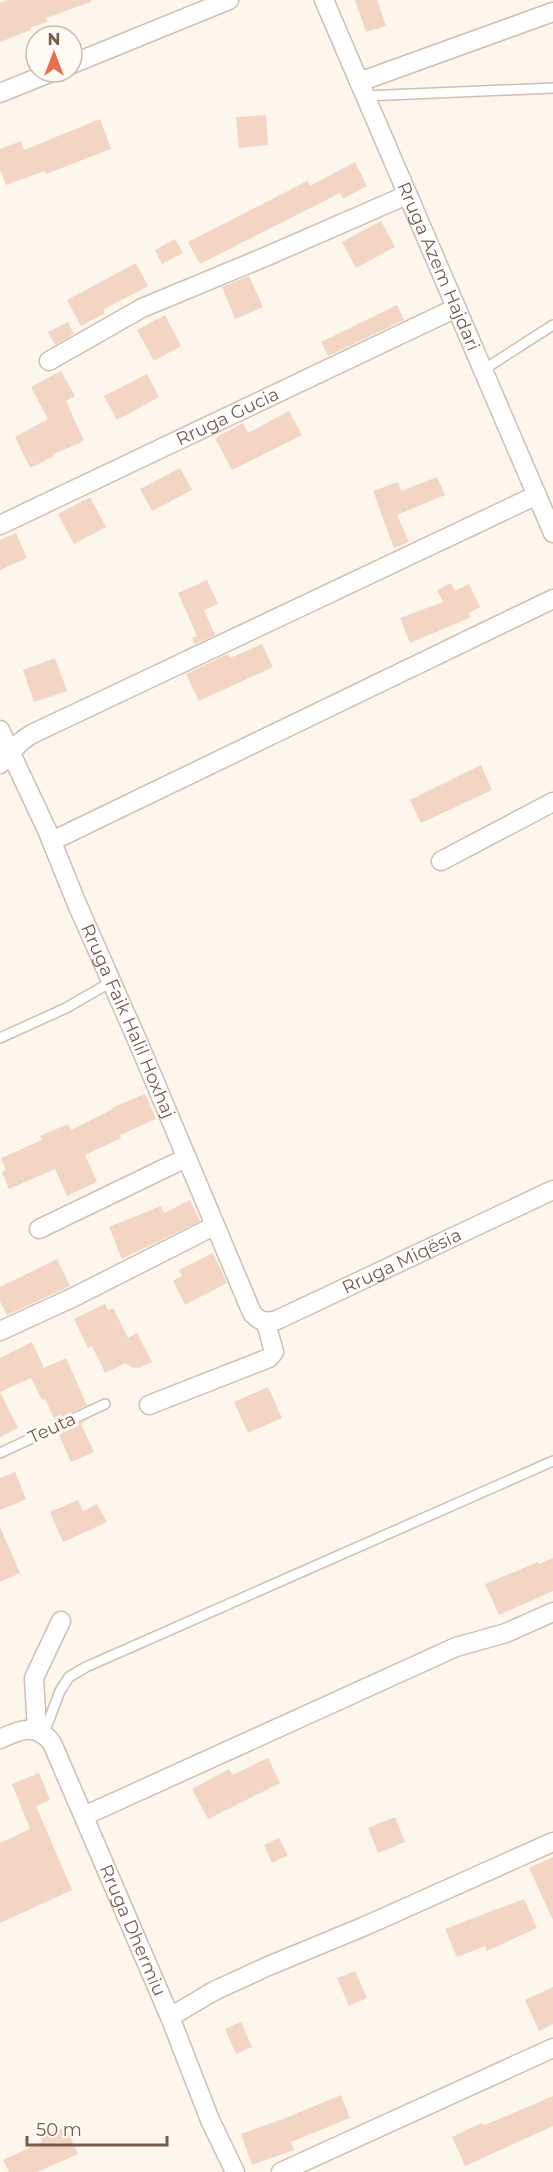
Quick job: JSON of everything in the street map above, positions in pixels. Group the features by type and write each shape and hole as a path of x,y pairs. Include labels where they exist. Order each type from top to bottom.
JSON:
{"street":[{"path":"84,59 229,0"},
{"name":"Rruga Azem Hajdari","path":"324,0 553,533"},
{"path":"362,89 553,12"},
{"path":"0,93 24,83"},
{"path":"49,361 142,308 250,264 407,195"},
{"name":"Rruga Gucia","path":"0,525 456,308"},
{"path":"5,759 18,742 32,734 537,495"},
{"path":"52,841 553,598"},
{"name":"Rruga Faik Halil Hoxhaj","path":"0,730 5,759 31,793 214,1226 274,1346 274,1352 269,1358 149,1406"},
{"path":"441,861 553,802"},
{"path":"39,1229 186,1158"},
{"name":"Rruga Miqësia","path":"259,1318 277,1320 553,1190"},
{"path":"0,1331 74,1297 214,1226"},
{"path":"84,1816 456,1647 506,1633 553,1612"},
{"path":"0,1739 23,1731 41,1732 34,1678 62,1621"},
{"name":"Rruga Dhermiu","path":"41,1732 52,1743 170,2018 210,2120 235,2172"},
{"path":"170,2018 214,1990 255,1971 365,1926 553,1842"},
{"path":"281,2172 553,2048"}],"lane":[{"path":"362,89 553,88"},
{"path":"483,370 553,325"},
{"path":"0,1038 66,1008 111,981"},
{"name":"Teuta","path":"0,1453 105,1404"},
{"path":"41,1732 69,1677 86,1667 553,1461"}],"building":[{"path":"8,0 91,0 91,2 46,18 47,22 24,24 24,33 0,42 0,3"},
{"path":"355,0 377,0 386,26 366,32"},
{"path":"266,115 268,145 239,148 236,117"},
{"path":"100,119 111,149 46,174 45,171 6,185 0,170 0,149 21,141 24,150"},
{"path":"355,162 367,186 343,199 340,193 200,264 188,242 307,181 310,186"},
{"path":"381,221 395,247 356,268 342,242"},
{"path":"175,239 183,253 162,264 155,250"},
{"path":"136,263 148,286 103,310 105,313 81,326 67,300"},
{"path":"249,276 263,307 235,319 222,287"},
{"path":"397,305 404,320 328,356 321,342"},
{"path":"165,315 181,346 154,361 137,330"},
{"path":"68,322 74,334 55,345 48,332"},
{"path":"61,371 75,396 66,401 84,441 30,468 15,437 48,419 31,387"},
{"path":"147,374 159,397 117,420 104,396"},
{"path":"289,411 302,435 232,470 215,438 243,423 248,433"},
{"path":"180,468 192,490 152,511 140,489"},
{"path":"437,477 445,495 397,515 409,542 394,548 373,491 398,482 401,491"},
{"path":"90,497 106,527 74,544 58,514"},
{"path":"16,533 27,558 0,570 0,540"},
{"path":"207,580 218,604 204,610 215,635 195,644 192,638 197,636 178,593"},
{"path":"451,583 455,591 469,584 480,607 469,613 471,617 410,643 400,618 443,602 437,590"},
{"path":"262,644 273,667 199,701 186,674 228,654 230,658"},
{"path":"55,658 67,691 34,702 23,670"},
{"path":"481,765 492,790 421,823 410,800"},
{"path":"145,1094 156,1119 120,1135 121,1138 85,1155 97,1182 67,1196 55,1169 9,1189 2,1172 6,1170 1,1158 42,1140 40,1136 68,1124 71,1130 112,1108"},
{"path":"190,1200 200,1221 122,1259 109,1227 161,1206 164,1213"},
{"path":"213,1253 227,1283 185,1305 173,1281 182,1276 179,1270"},
{"path":"57,1259 70,1286 7,1315 0,1301 0,1287"},
{"path":"105,1304 108,1310 113,1308 128,1338 137,1333 152,1362 139,1368 131,1367 126,1363 105,1373 92,1346 88,1348 74,1319"},
{"path":"32,1342 44,1368 66,1358 87,1405 55,1420 31,1378 0,1392 0,1358"},
{"path":"268,1387 282,1418 248,1433 234,1402"},
{"path":"0,1392 18,1428 0,1437"},
{"path":"92,1417 81,1424 94,1452 71,1462 59,1435 61,1435 60,1432"},
{"path":"15,1472 26,1499 0,1510 0,1478"},
{"path":"78,1500 83,1511 97,1504 107,1522 63,1542 50,1512"},
{"path":"0,1527 20,1573 0,1582"},
{"path":"553,1558 553,1591 499,1615 485,1584"},
{"path":"268,1758 280,1783 208,1819 192,1789 229,1769 232,1775"},
{"path":"39,1773 50,1800 36,1806 72,1890 0,1923 0,1843 30,1829 12,1784"},
{"path":"395,1817 405,1842 378,1853 368,1828"},
{"path":"279,1838 288,1855 272,1863 264,1845"},
{"path":"553,1857 553,1920 529,1868"},
{"path":"524,1899 537,1928 487,1951 485,1946 457,1957 445,1929"},
{"path":"355,1971 367,1998 349,2006 337,1978"},
{"path":"553,1987 553,2024 539,2031 525,2000"},
{"path":"241,2022 252,2047 236,2054 225,2029"},
{"path":"341,2095 350,2118 291,2142 294,2150 252,2165 241,2134"},
{"path":"553,2096 553,2126 465,2166 452,2137 481,2123 485,2125"},
{"path":"66,2127 78,2154 37,2172 9,2172 3,2160 42,2142 40,2137"}]}
